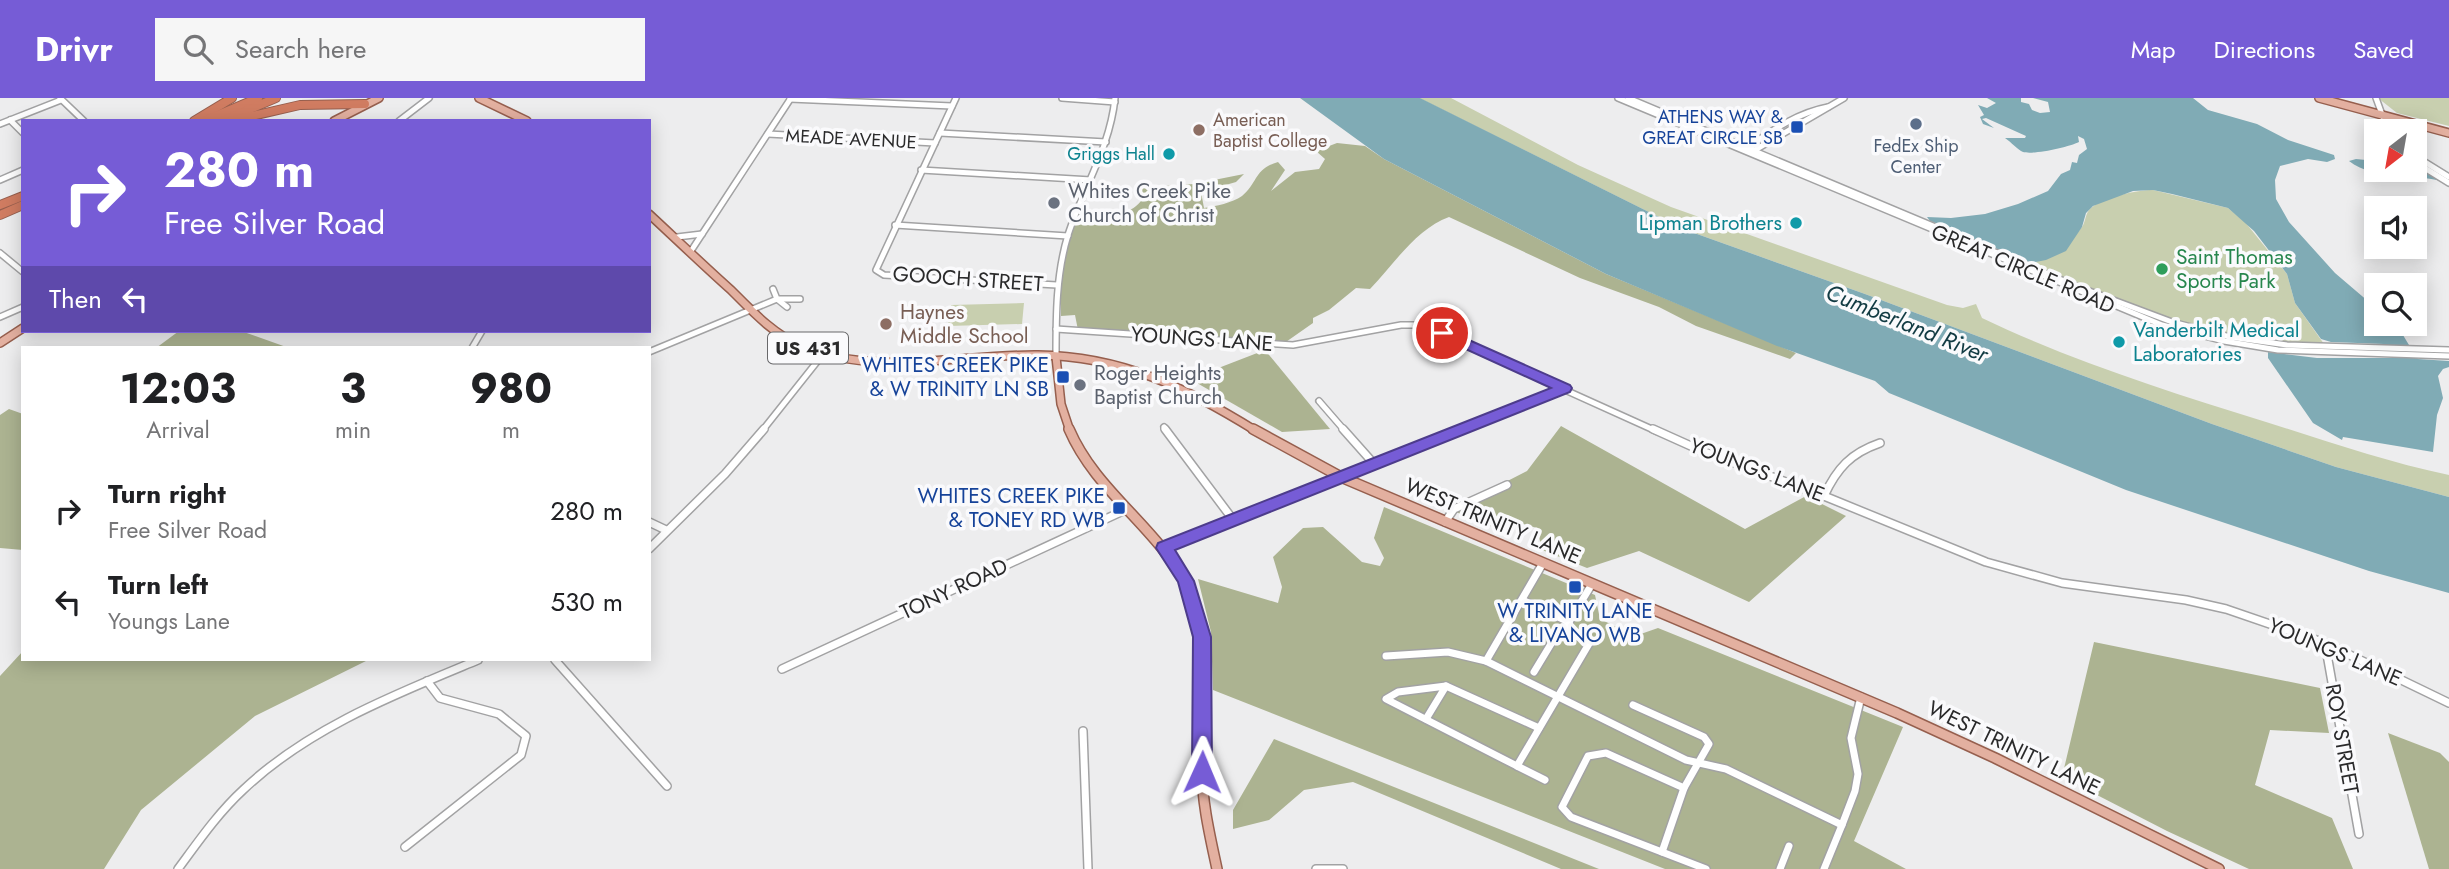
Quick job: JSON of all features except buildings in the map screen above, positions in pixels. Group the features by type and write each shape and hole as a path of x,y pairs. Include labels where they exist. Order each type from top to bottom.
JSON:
{"highway":[{"path":"197,119 232,98"},
{"path":"209,119 258,98"},
{"path":"227,119 275,98"},
{"path":"239,119 300,105 365,104"},
{"path":"0,205 21,197"},
{"path":"0,215 21,206"}],"main road":[{"path":"338,119 379,98"},
{"path":"479,98 523,119"},
{"path":"2319,98 2449,131"},
{"path":"2331,98 2396,119"},
{"path":"2427,127 2449,131"},
{"name":"WEST TRINITY LANE","path":"651,216 783,338 824,353 879,362 1002,356 1056,357 1142,372 1177,384 1283,447 1341,477 1861,697 1995,758 2219,869"},
{"path":"0,343 21,329"},
{"path":"1056,357 1057,389 1066,428 1091,472 1164,548 1186,581 1202,637 1202,772 1217,869"}],"street":[{"path":"402,119 429,98"},
{"path":"691,251 791,98 952,106"},
{"path":"956,98 895,225 1068,236"},
{"path":"1056,357 1057,285 1068,236 1106,142 1115,100 1062,98"},
{"name":"GREAT CIRCLE ROAD","path":"1618,98 2134,309 2192,328 2285,345 2385,348 2449,356"},
{"name":"GREAT CIRCLE ROAD","path":"1628,98 2136,316 2224,341 2303,352 2390,355 2449,350"},
{"path":"1828,107 1813,109 1780,127 1748,146 1748,151 1755,150 1844,98"},
{"path":"2376,98 2385,119"},
{"path":"0,124 60,99 82,119"},
{"path":"10,120 21,131"},
{"path":"1774,138 1780,127"},
{"name":"MEADE AVENUE","path":"940,133 1106,142"},
{"name":"MEADE AVENUE","path":"768,134 935,144"},
{"path":"2427,164 2449,180"},
{"path":"2427,168 2449,180"},
{"path":"921,170 1090,180"},
{"path":"0,180 21,171"},
{"name":"GOOCH STREET","path":"895,225 876,270 879,273 1057,285"},
{"path":"677,237 691,238 704,234"},
{"path":"1966,240 1996,258"},
{"path":"0,253 21,270"},
{"path":"773,289 777,299 787,307"},
{"path":"651,351 777,299 800,299"},
{"path":"0,317 21,308"},
{"name":"YOUNGS LANE","path":"1056,329 1293,345 1415,324 1438,331 1702,451 1824,496 1986,562 2028,576 2204,604 2290,630 2325,643 2449,704"},
{"path":"651,547 725,474 824,353"},
{"path":"1164,548 1564,388"},
{"path":"1320,401 1375,465"},
{"path":"1164,427 1234,521"},
{"path":"1824,496 1833,474 1843,461 1859,450 1881,443"},
{"path":"1445,522 1454,509 1507,485"},
{"name":"TONY ROAD","path":"782,669 1125,510"},
{"path":"651,523 666,530"},
{"path":"1486,661 1543,563"},
{"path":"1534,672 1592,584"},
{"path":"1521,600 1569,622"},
{"path":"1517,766 1590,642 1564,630"},
{"name":"ROY STREET","path":"2325,643 2359,834"},
{"path":"1386,656 1448,652 1486,661 1686,760 1726,769 1842,825"},
{"path":"178,869 253,782 320,732 380,700 476,661"},
{"path":"556,661 667,786"},
{"path":"405,847 520,755 526,736 500,715 442,701 432,693 427,681"},
{"path":"1539,728 1446,686 1398,692 1385,699 1545,780"},
{"path":"1426,719 1446,686"},
{"path":"1824,869 1856,791 1858,774 1852,738 1861,697"},
{"path":"1633,705 1704,737 1709,744 1684,788 1662,852"},
{"path":"1083,731 1088,869"},
{"path":"1684,788 1606,753 1597,754 1588,756 1562,807 1570,817 1706,869"},
{"path":"1780,869 1789,846"},
{"path":"1316,869 1343,869"}],"green space":[{"path":"1419,98 1451,98 1578,165 1671,207 1947,305 1963,308 1976,304 1982,318 2086,362 2334,444 2449,475 2449,497 2336,467 2212,424 1683,229"},
{"path":"2378,98 2449,98 2449,126 2397,113"},
{"path":"1337,143 1365,146 1384,159 1606,274 1796,353 1790,359 1696,326 1659,307 1580,278 1449,217 1416,238 1370,289 1356,288 1329,310 1313,318 1313,323 1283,344 1078,330 1075,315 1061,316 1061,289 1057,285 1076,213 1091,209 1095,215 1128,211 1143,198 1135,188 1194,184 1244,174 1236,182 1201,192 1204,208 1224,204 1242,196 1260,172 1278,162 1285,170 1271,191 1295,172 1319,169 1325,159 1316,151"},
{"name":"Saint Thomas Sports Park","path":"2153,190 2228,208 2245,222 2287,274 2295,303 2324,344 2258,339 2193,326 2137,308 2030,265 2072,238 2082,227 2089,210 2097,204 2121,195"},
{"path":"1024,303 1022,324 948,326 951,305"},
{"path":"176,333 247,333 283,346 159,346"},
{"path":"1265,350 1330,429 1282,432 1190,379"},
{"path":"9,409 21,413 21,550 0,548 0,415"},
{"path":"1561,426 1745,529 1806,496 1846,516 1749,602 1639,551 1587,568 1542,550 1537,528 1523,524 1505,532 1451,510 1527,471"},
{"path":"1384,507 1595,595 1600,619 1635,636 1658,628 1903,727 1854,841 1906,869 1665,869 1213,690 1211,632 1198,579 1278,603 1282,587 1273,557 1303,528 1323,527 1362,562 1380,566 1384,558 1374,538"},
{"path":"2094,642 2320,688 2329,733 2270,730 2255,785 2332,818 2353,869 2249,869 2167,831 2062,777"},
{"path":"21,653 21,661 366,661 255,716 141,810 104,869 0,869 0,676"},
{"path":"2388,733 2440,753 2449,762 2449,869 2429,869"},
{"path":"1274,739 1599,869 1561,869 1353,782 1304,790 1269,820 1233,829 1233,810"}],"water":[{"name":"Cumberland River","path":"1300,98 1420,98 1683,229 2212,424 2336,467 2449,497 2449,593 2369,571 2126,490 1889,393 1875,381 1777,346 1606,274 1384,159"},
{"path":"1987,98 2021,98 2021,102 2029,104 2032,110 2040,113 2050,112 2048,102 2033,98 2193,98 2208,110 2257,124 2288,140 2334,155 2335,159 2327,162 2308,159 2280,166 2275,180 2276,199 2289,222 2335,273 2364,298 2364,336 2404,336 2418,359 2449,361 2449,367 2443,369 2438,376 2443,398 2437,415 2433,452 2343,437 2342,440 2313,423 2268,358 2268,352 2317,358 2395,358 2384,344 2331,342 2321,339 2295,303 2287,274 2254,231 2228,208 2153,190 2133,191 2093,206 2086,213 2082,227 2066,251 2031,263 1930,221 1927,217 1951,218 1985,214 2048,191 2061,174 2070,170 2072,162 2077,163 2079,155 2087,149 2084,139 2078,136 2079,142 2068,146 2028,153 2019,150 2005,138 2026,136 1986,118 1982,119 1994,128 1983,124 1980,117 1984,115 1978,105 1987,108 1996,103"},
{"path":"2364,160 2364,169 2359,167 2349,161"},
{"path":"2427,173 2441,181 2427,179"}],"place":[{"name":"FedEx Ship Center","path":"1916,124"},
{"name":"ATHENS WAY & GREAT CIRCLE SB","path":"1797,127"},
{"name":"American Baptist College","path":"1199,130"},
{"name":"Griggs Hall","path":"1169,154"},
{"name":"Whites Creek Pike Church of Christ","path":"1054,203"},
{"name":"Lipman Brothers","path":"1796,223"},
{"name":"Saint Thomas Sports Park","path":"2162,269"},
{"name":"Haynes Middle School","path":"886,324"},
{"name":"Vanderbilt Medical Laboratories","path":"2119,342"},
{"name":"WHITES CREEK PIKE & W TRINITY LN SB","path":"1063,377"},
{"name":"Roger Heights Baptist Church","path":"1080,385"},
{"name":"WHITES CREEK PIKE & TONEY RD WB","path":"1119,508"},
{"name":"W TRINITY LANE & LIVANO WB","path":"1575,587"}],"route":[{"path":"1202,772 1202,637 1198,614 1186,581 1164,548 1560,392 1564,388 1442,333"}]}
